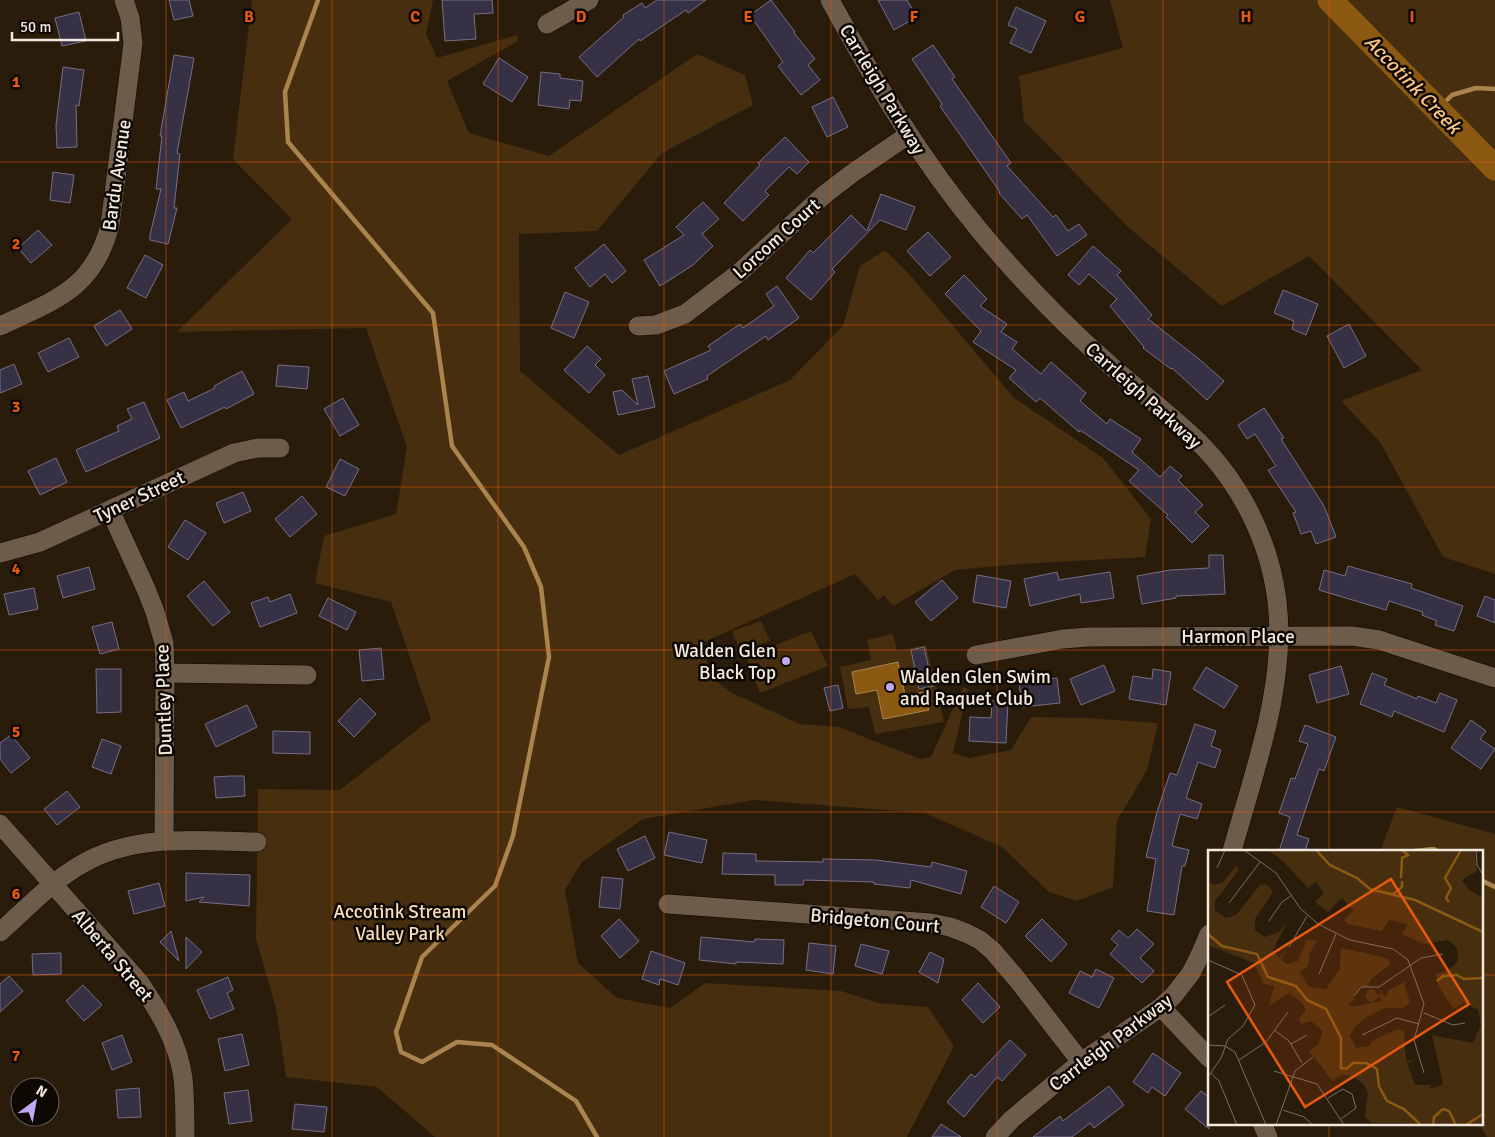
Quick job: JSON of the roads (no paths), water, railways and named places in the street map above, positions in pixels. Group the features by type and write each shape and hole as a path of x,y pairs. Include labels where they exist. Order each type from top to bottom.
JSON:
{"street":[{"name":"Bardu Avenue","path":"0,326 66,294 91,270 106,242 110,225 133,43 130,18 124,0"},
{"path":"547,24 589,0"},
{"name":"Carrleigh Parkway","path":"830,0 858,52 908,135 980,231 1070,329 1190,434 1223,470 1246,505 1266,551 1277,601 1280,636 1270,713 1232,850"},
{"name":"Lorcom Court","path":"638,326 656,325 685,314 740,272 825,194 908,135"},
{"name":"Tyner Street","path":"0,553 40,542 234,453 258,448 280,448"},
{"name":"Duntley Place","path":"110,510 155,612 164,643 164,840"},
{"name":"Harmon Place","path":"976,655 1063,639 1088,637 1352,636 1367,637 1495,678"},
{"path":"165,673 307,675"},
{"name":"Alberta Street","path":"0,824 140,983 156,1006 168,1028 183,1078 185,1137"},
{"path":"0,932 80,865 94,857 119,848 164,840 257,842"},
{"name":"Bridgeton Court","path":"668,904 931,923 966,932 980,940 1000,958 1081,1062"},
{"name":"Carrleigh Parkway","path":"995,1137 1012,1119 1081,1062 1161,1008 1174,995 1191,972 1208,936"},
{"path":"1161,1008 1208,1057"},
{"path":"1262,1124 1268,1137"}],"waterway":[{"path":"318,0 285,92 288,142 433,313 452,446 524,547 541,587 549,657 513,836 495,886 422,957 396,1032 401,1052 422,1062 457,1042 492,1045 576,1101 597,1137"},
{"name":"Accotink Creek","path":"1330,0 1495,168"},
{"path":"1438,109 1452,95 1476,88 1495,89"},
{"path":"1424,850 1436,850"},
{"path":"1482,880 1495,887"}],"place":[{"name":"Walden Glen Black Top","path":"786,661"},
{"name":"Walden Glen Swim and Raquet Club","path":"890,687"}],"park label":[{"name":"Accotink Stream Valley Park","path":"400,922"}]}
